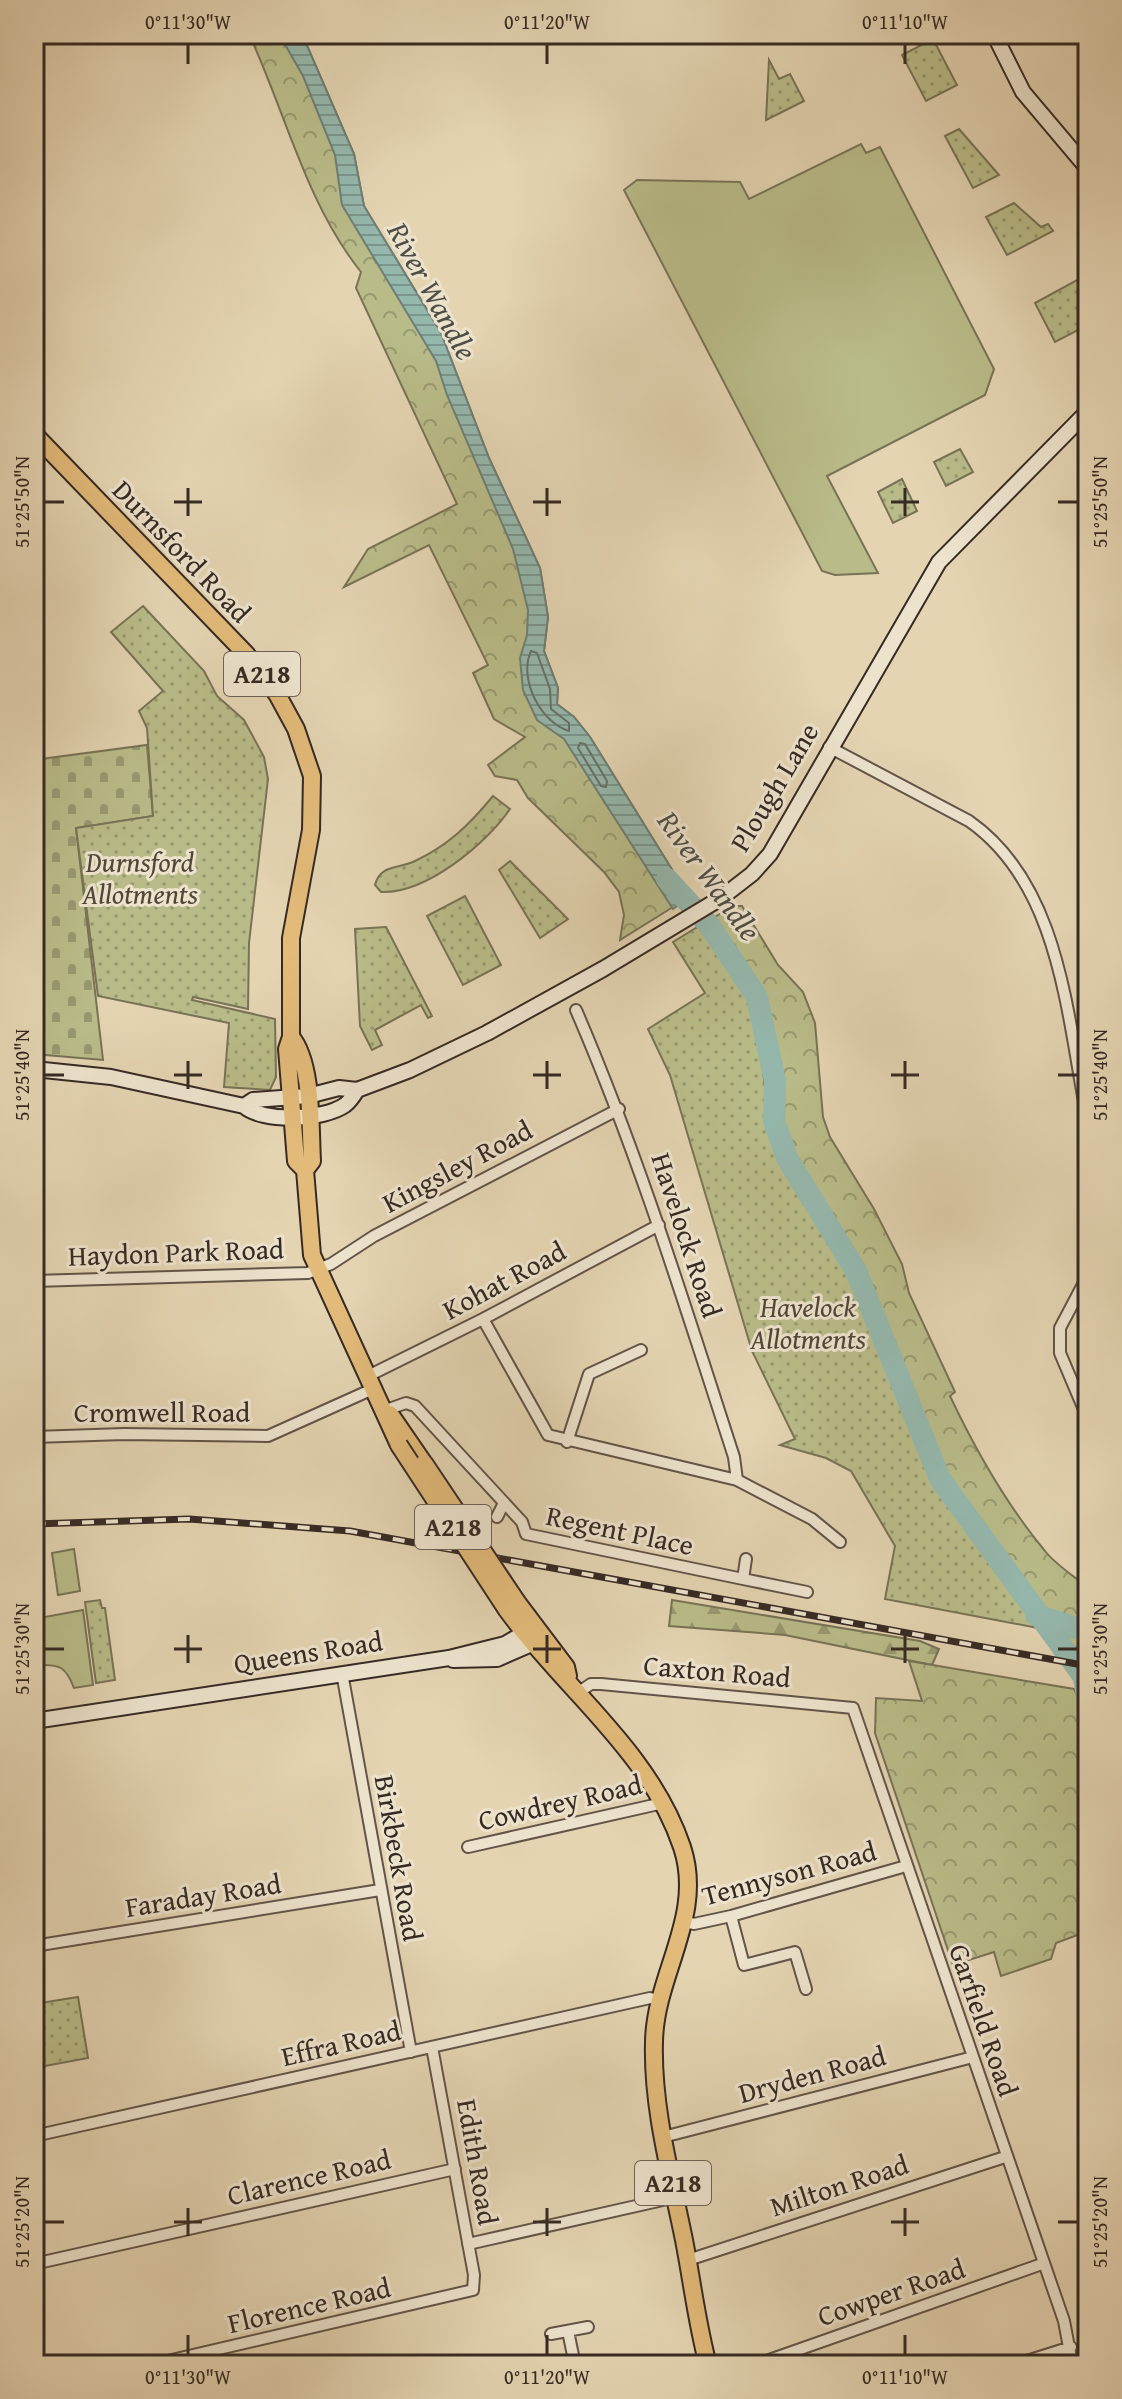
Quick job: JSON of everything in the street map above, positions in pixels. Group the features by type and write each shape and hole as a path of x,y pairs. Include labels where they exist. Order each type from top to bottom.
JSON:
{"main road":[{"path":"994,34 1023,92 1088,169"},
{"name":"Plough Lane","path":"300,1116 344,1106 357,1090 487,1033 714,902 752,874 770,854 829,747 939,562 1088,411"},
{"name":"Durnsford Road","path":"34,434 246,654 277,694 307,753 314,804 291,938 291,1037 287,1049 290,1097 300,1116"},
{"name":"Durnsford Road","path":"291,1037 300,1047 308,1096 300,1116"},
{"path":"34,1069 111,1077 244,1106 251,1112 300,1116"},
{"name":"Plough Lane","path":"244,1106 253,1100 308,1096 339,1088 357,1090"},
{"name":"A218","path":"300,1116 312,1161 305,1170 311,1247 386,1410 512,1606 534,1635 547,1662 574,1685 663,1803 688,1868 689,1900 685,1922 658,2000 654,2061 663,2137 708,2365"},
{"name":"Queens Road","path":"34,1721 449,1658 457,1653 493,1648 534,1635"}],"street":[{"path":"829,747 969,821 988,835 1020,871 1034,899 1058,973 1088,1123"},
{"name":"Havelock Road","path":"576,1010 619,1109 659,1225 734,1457 737,1480"},
{"name":"Kingsley Road","path":"319,1269 374,1236 619,1109"},
{"name":"Kohat Road","path":"372,1382 659,1225"},
{"name":"Haydon Park Road","path":"34,1281 308,1273 319,1269"},
{"path":"1088,1275 1060,1328 1060,1353 1088,1419"},
{"path":"483,1319 543,1431 567,1442 737,1480 812,1519 840,1542"},
{"path":"567,1442 589,1374 641,1350"},
{"name":"Cromwell Road","path":"34,1437 124,1434 268,1436 372,1382"},
{"name":"Regent Place","path":"386,1410 406,1403 415,1406 522,1522 526,1534 807,1592"},
{"path":"497,1517 504,1503"},
{"path":"743,1579 746,1559"},
{"name":"Birkbeck Road","path":"342,1673 411,2052"},
{"name":"Caxton Road","path":"574,1685 601,1684 853,1708"},
{"name":"Garfield Road","path":"853,1708 1071,2352 1014,2365"},
{"name":"Cowdrey Road","path":"468,1847 663,1803"},
{"name":"Tennyson Road","path":"685,1922 694,1924 731,1916 906,1866"},
{"name":"Faraday Road","path":"34,1946 380,1890"},
{"path":"731,1916 744,1965 795,1952 806,1989"},
{"name":"Effra Road","path":"34,2136 650,1998 658,2000"},
{"name":"Edith Road","path":"432,2047 475,2286"},
{"name":"Dryden Road","path":"663,2137 973,2057"},
{"name":"Milton Road","path":"688,2260 1005,2157"},
{"name":"Clarence Road","path":"34,2264 455,2169"},
{"path":"468,2244 676,2197"},
{"name":"Cowper Road","path":"755,2365 1042,2264"},
{"name":"Florence Road","path":"150,2365 469,2293 475,2286"},
{"path":"551,2334 588,2327"},
{"path":"568,2331 575,2365"}],"green space":[{"path":"249,34 302,34 354,154 364,206 441,333 489,458 540,568 548,617 544,651 558,688 557,704 574,717 590,737 689,897 620,940 624,915 619,892 604,872 528,798 517,780 495,776 488,765 525,737 494,719 473,673 488,665 429,545 344,587 368,549 457,504 356,288 361,272 342,245 311,187"},
{"path":"933,39 957,85 926,101 902,55"},
{"path":"769,60 779,79 790,74 804,101 766,120"},
{"path":"959,129 999,175 973,188 945,136"},
{"path":"861,144 866,153 880,147 994,369 985,395 827,476 878,573 835,575 822,571 624,190 637,180 740,182 749,199"},
{"path":"1014,203 1041,227 1048,224 1053,231 1007,255 986,217"},
{"path":"1077,280 1088,300 1088,325 1055,342 1035,303"},
{"path":"960,449 973,472 946,486 934,462"},
{"path":"902,479 917,511 893,523 878,492"},
{"name":"Durnsford Allotments","path":"143,606 204,671 217,696 244,720 264,757 268,779 249,943 248,1009 193,997 192,1000 275,1019 276,1077 270,1090 224,1087 229,1023 98,996 76,828 153,816 147,728 139,711 163,691 111,632"},
{"path":"147,745 153,816 76,828 103,1060 34,1054 34,760"},
{"path":"493,796 510,809 471,851 417,885 381,892 375,885 377,878 386,870 415,861 449,841"},
{"path":"510,861 568,919 540,938 499,870"},
{"path":"465,896 501,965 463,985 427,916"},
{"path":"734,906 742,906 778,965 803,992 815,1023 823,1117 830,1137 874,1209 902,1264 909,1293 955,1392 950,1396 970,1437 1005,1496 1045,1551 1088,1588 1088,1649 1068,1646 1038,1628 954,1509 925,1454 864,1297 778,1151 771,1133 755,1009 704,923"},
{"name":"Havelock Allotments","path":"704,923 755,1009 771,1133 778,1151 864,1297 925,1454 954,1509 1038,1628 885,1599 895,1546 851,1471 826,1458 780,1445 795,1439 752,1351 670,1075 648,1029 705,993 673,942"},
{"path":"386,927 432,1016 428,1018 421,1005 375,1030 382,1045 372,1050 360,1026 355,929"},
{"path":"74,1549 80,1591 58,1595 52,1553"},
{"path":"100,1600 102,1608 105,1608 115,1680 96,1683 85,1602"},
{"path":"672,1600 920,1641 939,1649 932,1665 785,1635 669,1626"},
{"path":"83,1610 93,1685 74,1688 61,1668 34,1662 37,1650 34,1619"},
{"path":"909,1661 1074,1689 1088,1717 1088,1931 1056,1943 1051,1959 1001,1976 994,1952 953,1965 875,1733 876,1698 922,1701"},
{"path":"78,1997 88,2058 34,2068 34,2004"}],"water":[{"path":"279,34 302,34 354,154 364,206 441,333 489,458 540,568 548,617 544,651 558,688 557,704 574,717 590,737 689,897 673,909 564,739 537,720 523,690 520,658 527,635 528,610 513,549 447,395 436,361 342,205 335,155 303,76"}],"waterway":[{"name":"River Wandle","path":"667,879 709,925 757,997 775,1081 774,1121 787,1158 856,1271 940,1479 1084,1677 1088,1704"},
{"path":"1036,1615 1088,1632"}],"railway":[{"path":"34,1524 189,1519 350,1531 1088,1666"}]}
